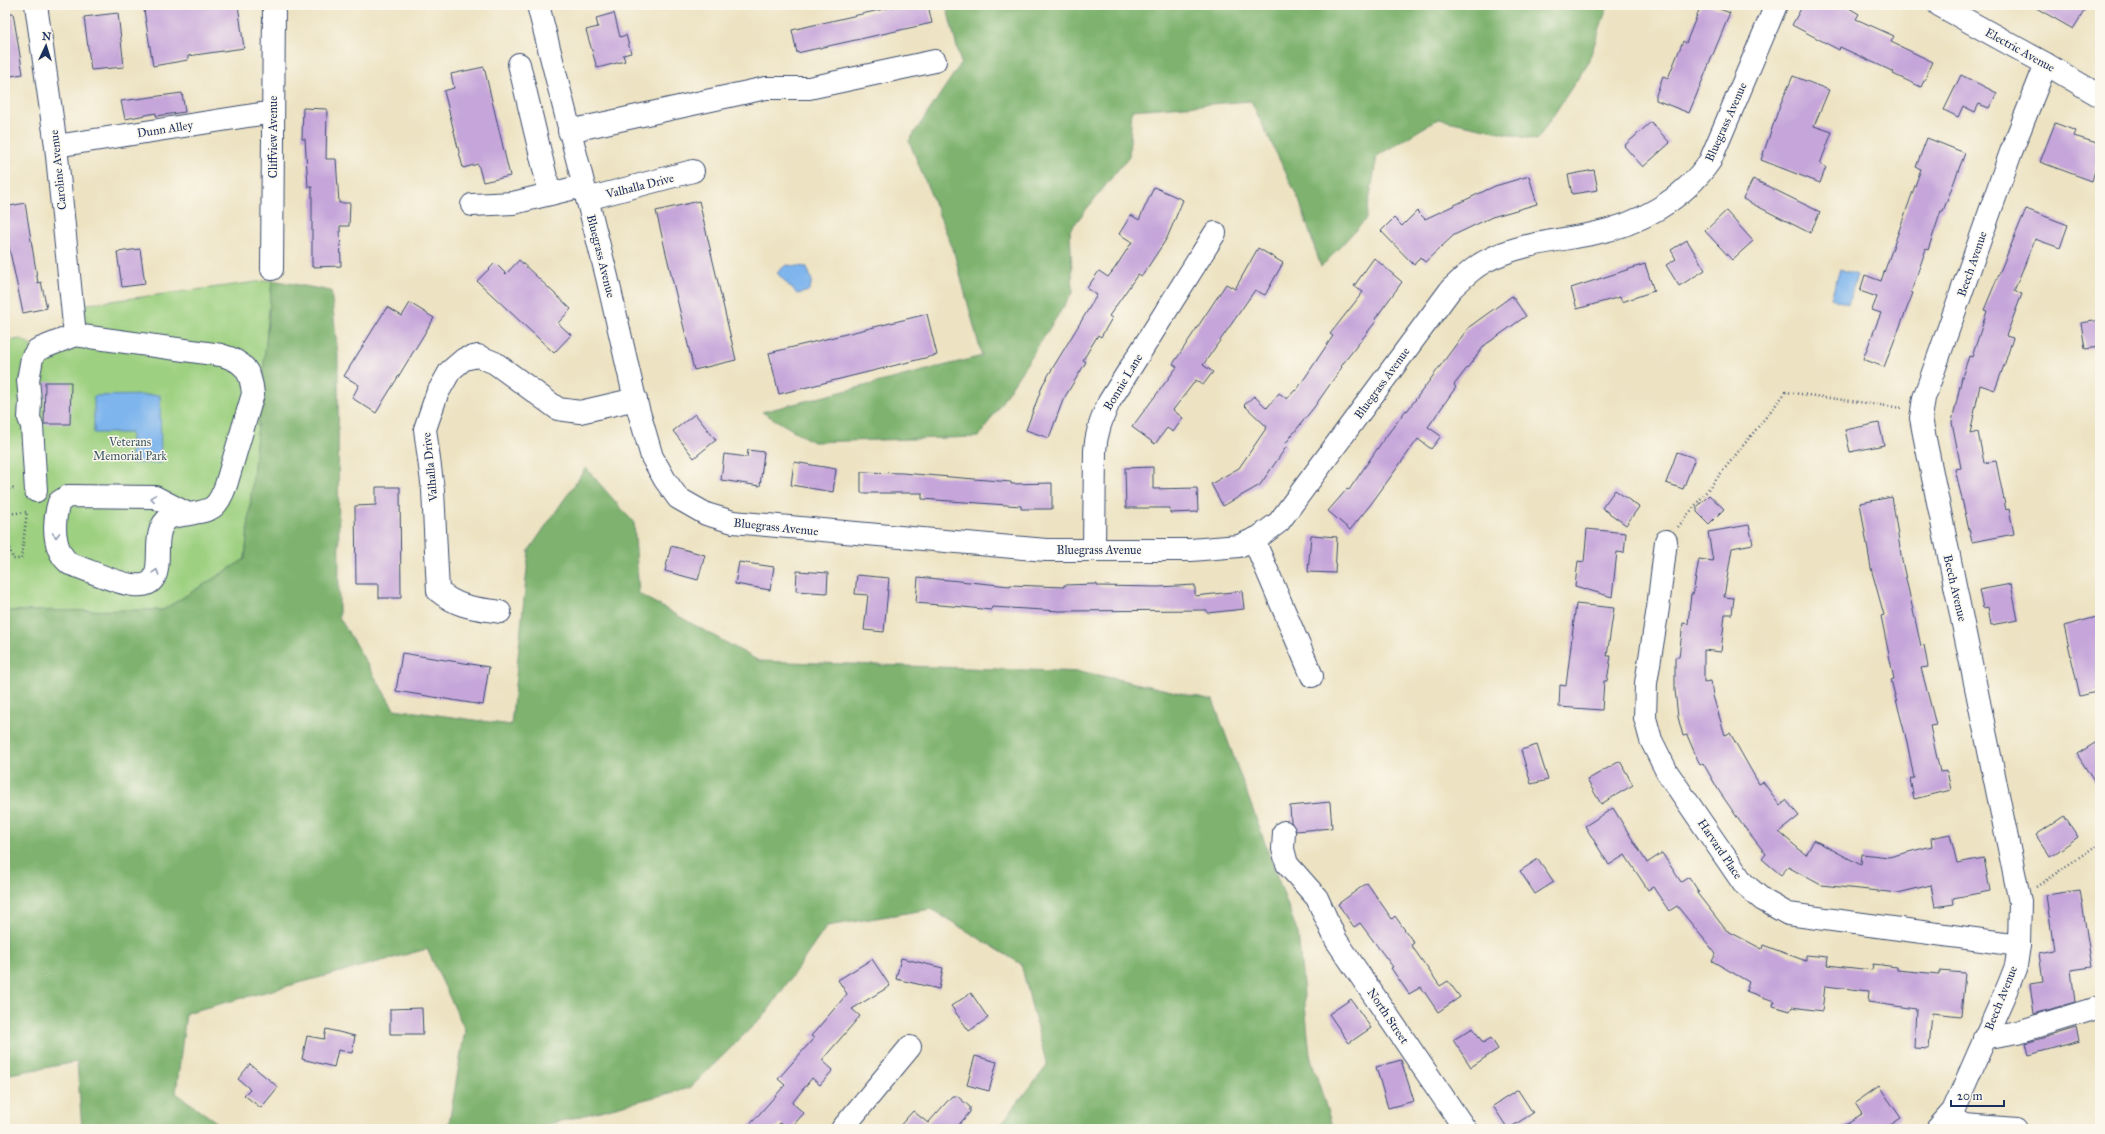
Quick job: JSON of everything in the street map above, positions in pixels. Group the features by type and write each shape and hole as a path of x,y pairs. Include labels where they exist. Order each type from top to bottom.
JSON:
{"street":[{"name":"Caroline Avenue","path":"36,5 56,146 75,335"},
{"name":"Cliffview Avenue","path":"272,270 274,5"},
{"name":"Bluegrass Avenue","path":"538,5 607,277 636,399 652,457 671,490 678,498 691,507 723,521 906,539 1046,550 1191,550 1232,548 1254,540 1279,522 1451,289 1470,272 1483,262 1516,249 1593,234 1636,221 1658,210 1672,200 1702,172 1710,161 1776,5"},
{"name":"Electric Avenue","path":"1939,5 2046,64 2100,96"},
{"path":"569,131 766,88 809,88 935,62"},
{"path":"519,64 550,194"},
{"name":"Beech Avenue","path":"1943,1122 1953,1111 2016,966 2020,922 2019,898 1990,762 1966,633 1940,516 1924,434 1922,411 1924,398 2011,152 2046,64"},
{"name":"Dunn Alley","path":"56,146 273,112"},
{"name":"Valhalla Drive","path":"472,205 513,203 550,194 585,193 693,171"},
{"name":"Bonnie Lane","path":"1094,550 1095,451 1096,436 1101,420 1109,402 1215,233"},
{"path":"36,490 32,426 29,418 30,401 28,380 32,358 37,350 75,335 221,355 234,359 243,365 252,383 253,394 221,498 215,507 204,512 171,517 162,523 158,533 158,571 153,580 144,585 132,585 70,564 61,558 56,544 55,513 59,502 68,496 156,497 188,514"},
{"name":"Valhalla Drive","path":"500,612 470,607 452,602 438,591 433,490 425,429 436,394 450,371 464,359 478,356 495,363 558,409 580,412 636,399"},
{"path":"1254,540 1312,676"},
{"name":"Harvard Place","path":"1666,541 1658,608 1644,701 1646,724 1650,740 1667,772 1743,883 1763,900 1788,914 2019,945"},
{"name":"North Street","path":"1284,832 1283,849 1287,864 1317,898 1336,940 1465,1129"},
{"path":"1984,1038 2018,1032 2100,1008"},
{"path":"842,1129 910,1047"},
{"path":"1943,1122 2016,1129"}],"path":[{"path":"1666,541 1786,392 1922,411"},
{"path":"5,514 27,512 21,559 13,559 5,535"},
{"path":"2019,898 2100,843"}],"green space":[{"path":"946,5 1608,5 1588,63 1537,140 1438,119 1377,156 1366,219 1321,267 1299,200 1251,101 1132,110 1129,156 1070,230 1073,292 979,437 813,442 762,412 982,356 953,249 909,141 961,63"},
{"name":"Veterans Memorial Park","path":"272,280 245,559 163,610 5,611 5,341 22,339 37,350 75,335 72,306"},
{"path":"272,280 331,291 338,355 339,617 394,709 511,725 529,550 586,468 634,523 639,594 759,661 1084,672 1213,700 1298,934 1310,1055 1333,1129 997,1129 1047,1066 1021,964 931,909 827,926 767,1012 690,1088 530,1129 448,1129 465,1030 427,949 186,1013 176,1093 226,1129 82,1129 77,1062 10,1074 5,1080 5,611 163,610 245,559"}],"water":[{"path":"786,265 807,267 812,281 809,291 797,294 777,273"},
{"path":"1840,269 1857,275 1848,304 1831,298"},
{"path":"160,395 161,463 131,463 131,433 94,433 94,396"}],"building":[{"path":"172,5 238,5 244,48 188,56 188,60 153,66 144,10"},
{"path":"901,5 928,5 932,23 797,53 792,30"},
{"path":"1701,5 1709,5 1730,13 1689,113 1656,100 1656,95 1663,76 1668,78 1683,41 1686,43"},
{"path":"1803,5 1844,5 1859,14 1856,19 1894,36 1891,42 1933,62 1921,87 1893,74 1894,72 1840,47 1839,50 1792,25"},
{"path":"2031,5 2088,5 2073,29"},
{"path":"13,13 23,74 5,77 5,14"},
{"path":"118,13 124,67 91,70 84,17"},
{"path":"614,13 620,37 626,35 631,53 623,55 625,61 597,68 586,30 598,27 596,18"},
{"path":"484,67 510,176 483,182 478,164 463,168 444,91 454,88 451,74"},
{"path":"1961,75 1997,93 1989,108 1979,104 1975,112 1963,106 1958,117 1944,110"},
{"path":"1793,76 1829,90 1814,126 1832,132 1820,164 1826,167 1820,183 1761,160 1780,105"},
{"path":"182,93 185,112 156,116 156,113 125,119 121,101"},
{"path":"303,108 327,109 326,159 336,159 339,203 350,203 349,226 340,226 341,266 312,267 312,187 308,187 305,139 302,139"},
{"path":"1651,122 1670,143 1643,167 1624,146"},
{"path":"2055,123 2076,131 2074,136 2100,144 2100,165 2097,164 2092,181 2040,162"},
{"path":"1927,138 1965,153 1943,211 1941,211 1928,250 1926,249 1911,292 1913,293 1884,367 1863,359 1881,313 1872,310 1877,297 1860,291 1865,275 1881,281 1921,169 1916,167"},
{"path":"1594,170 1598,190 1572,194 1568,175"},
{"path":"1529,176 1537,204 1492,217 1454,235 1425,262 1420,257 1414,265 1381,231 1394,218 1402,226 1417,211 1425,219 1495,186"},
{"path":"1753,179 1820,212 1810,233 1743,199"},
{"path":"1154,187 1183,200 1167,238 1142,276 1138,274 1109,316 1112,318 1101,337 1098,335 1083,360 1086,362 1063,400 1049,438 1026,430 1043,384 1097,295 1087,288 1099,271 1108,277 1115,268 1132,242 1119,234 1131,215 1139,220"},
{"path":"699,201 736,360 694,370 656,211"},
{"path":"25,203 38,283 41,282 47,308 23,313 5,228 5,207"},
{"path":"2026,209 2068,225 2060,248 2035,239 2014,291 2022,294 2006,336 2013,338 2006,360 1995,390 1980,385 1970,434 1978,432 1984,463 1996,461 2006,510 2009,509 2014,534 1972,542 1955,469 1961,468 1952,422 1962,377 1969,356 1972,357 1987,311 1984,310"},
{"path":"1726,211 1753,241 1732,260 1705,231"},
{"path":"1687,240 1705,270 1679,286 1666,265 1676,259 1671,250"},
{"path":"1258,248 1283,263 1265,295 1255,290 1203,365 1213,372 1203,385 1196,380 1173,410 1183,418 1173,432 1167,428 1155,444 1132,427 1177,367 1173,364 1226,284 1235,289"},
{"path":"140,249 145,284 122,287 117,252"},
{"path":"1374,258 1402,282 1375,319 1377,320 1341,366 1342,367 1315,406 1285,444 1287,446 1260,485 1223,506 1211,484 1239,468 1267,427 1244,405 1254,396 1267,408 1279,393 1287,399 1295,390 1296,391 1333,336 1330,334 1363,292 1354,286"},
{"path":"519,260 571,309 558,323 571,335 554,353 477,281 495,263 506,274"},
{"path":"1645,264 1654,291 1622,302 1620,297 1577,309 1571,288"},
{"path":"1512,296 1526,316 1485,345 1454,385 1456,387 1428,427 1441,436 1431,449 1418,439 1371,504 1350,530 1328,511 1347,489 1349,490 1384,439 1406,410 1407,411 1469,327"},
{"path":"410,303 434,318 376,413 352,398 359,385 344,376 387,307 402,316"},
{"path":"927,314 937,355 779,394 769,353"},
{"path":"2100,320 2100,347 2085,349 2081,323"},
{"path":"45,382 71,382 70,424 44,424"},
{"path":"695,414 716,440 694,458 673,431"},
{"path":"1879,423 1884,445 1850,452 1845,430"},
{"path":"748,450 764,452 760,486 721,480 724,454 747,457"},
{"path":"1677,452 1695,458 1683,489 1666,483"},
{"path":"794,462 836,469 833,492 791,485"},
{"path":"1153,467 1153,489 1197,488 1198,512 1170,513 1170,508 1126,508 1125,468"},
{"path":"861,472 902,473 1011,482 1011,484 1052,483 1052,509 1021,509 1021,506 922,499 922,493 861,493"},
{"path":"376,487 400,487 401,598 379,598 379,584 356,584 355,506 376,505"},
{"path":"1615,490 1639,507 1626,525 1602,508"},
{"path":"1709,495 1724,509 1709,524 1697,512 1697,507"},
{"path":"1892,497 1902,561 1921,646 1924,645 1928,667 1921,668 1936,725 1930,726 1940,772 1947,771 1951,790 1914,799 1910,779 1914,778 1907,742 1891,680 1894,679 1881,616 1884,615 1871,568 1860,503"},
{"path":"1749,525 1753,544 1732,548 1724,597 1734,598 1732,614 1725,614 1721,652 1704,650 1704,682 1711,681 1713,696 1725,735 1730,733 1759,784 1763,782 1780,805 1786,800 1799,816 1779,832 1806,855 1814,840 1861,865 1862,854 1889,857 1932,846 1931,838 1950,834 1957,863 1984,858 1990,891 1953,898 1954,904 1935,907 1931,885 1898,893 1821,885 1788,867 1781,875 1762,859 1766,854 1741,823 1719,791 1703,763 1700,765 1687,735 1683,736 1678,717 1675,690 1675,657 1679,657 1683,623 1688,624 1691,594 1693,594 1699,559 1713,561 1708,532"},
{"path":"1587,529 1626,533 1624,553 1617,552 1612,597 1575,586 1578,561 1584,562"},
{"path":"1311,535 1337,537 1335,573 1308,572"},
{"path":"671,546 705,555 698,580 665,571"},
{"path":"739,562 774,567 770,590 735,584"},
{"path":"797,571 828,573 827,593 796,591"},
{"path":"857,575 889,578 884,632 864,630 868,595 855,594"},
{"path":"918,577 1010,586 1064,587 1064,585 1097,584 1097,586 1158,587 1195,585 1195,596 1242,591 1244,609 1207,613 1207,610 1060,611 992,607 991,610 916,603"},
{"path":"2011,584 2018,620 1991,625 1988,607 1983,608 1979,590"},
{"path":"1576,604 1614,608 1607,656 1611,656 1607,681 1604,681 1602,710 1559,707 1560,685 1566,686"},
{"path":"2100,616 2100,691 2080,696 2064,626"},
{"path":"402,653 489,667 483,705 396,691"},
{"path":"2100,740 2100,791 2077,754"},
{"path":"1537,745 1548,780 1531,784 1521,750"},
{"path":"1620,761 1633,785 1601,804 1587,780"},
{"path":"1330,802 1332,828 1296,831 1291,822 1290,806"},
{"path":"1613,808 1647,863 1662,853 1681,882 1689,877 1699,892 1697,893 1726,930 1762,949 1763,945 1806,961 1806,955 1828,957 1827,965 1872,970 1873,964 1897,967 1897,970 1939,974 1939,971 1965,973 1961,1016 1932,1013 1929,1049 1914,1048 1916,1009 1868,1002 1869,991 1825,986 1822,1011 1792,1007 1790,1011 1773,1006 1774,1001 1746,991 1749,982 1712,961 1716,954 1677,906 1669,911 1653,887 1648,890 1625,855 1609,865 1585,826"},
{"path":"2064,816 2078,837 2050,857 2036,835"},
{"path":"1538,859 1554,882 1535,894 1520,871"},
{"path":"1367,883 1392,919 1395,916 1414,943 1411,945 1440,986 1448,981 1460,997 1438,1012 1421,987 1409,994 1391,968 1393,967 1360,923 1354,927 1338,904"},
{"path":"2080,890 2092,967 2071,970 2075,1002 2034,1014 2030,984 2043,982 2039,953 2054,950 2046,895"},
{"path":"901,958 943,968 939,989 896,979"},
{"path":"872,959 890,986 852,1009 860,1016 822,1060 833,1070 820,1085 812,1078 792,1103 804,1113 790,1129 787,1129 780,1123 774,1129 746,1129 785,1085 778,1079 814,1038 811,1036 847,994 838,980"},
{"path":"971,993 988,1018 969,1031 951,1006"},
{"path":"1351,999 1371,1028 1349,1043 1329,1014"},
{"path":"422,1008 423,1034 390,1034 390,1009"},
{"path":"1473,1028 1483,1043 1491,1038 1498,1049 1471,1067 1453,1040"},
{"path":"2076,1028 2079,1041 2029,1055 2026,1043"},
{"path":"326,1029 355,1036 352,1053 338,1050 334,1067 302,1059 307,1036 324,1039"},
{"path":"975,1056 997,1062 989,1091 967,1085"},
{"path":"1401,1060 1414,1101 1388,1108 1376,1067"},
{"path":"250,1064 278,1087 261,1108 244,1095 250,1089 238,1079"},
{"path":"1879,1086 1901,1118 1884,1129 1837,1129 1862,1114 1855,1103"},
{"path":"1518,1090 1533,1113 1508,1129 1493,1106"},
{"path":"952,1096 957,1096 970,1107 970,1112 955,1129 897,1129 913,1111 928,1123"}]}
